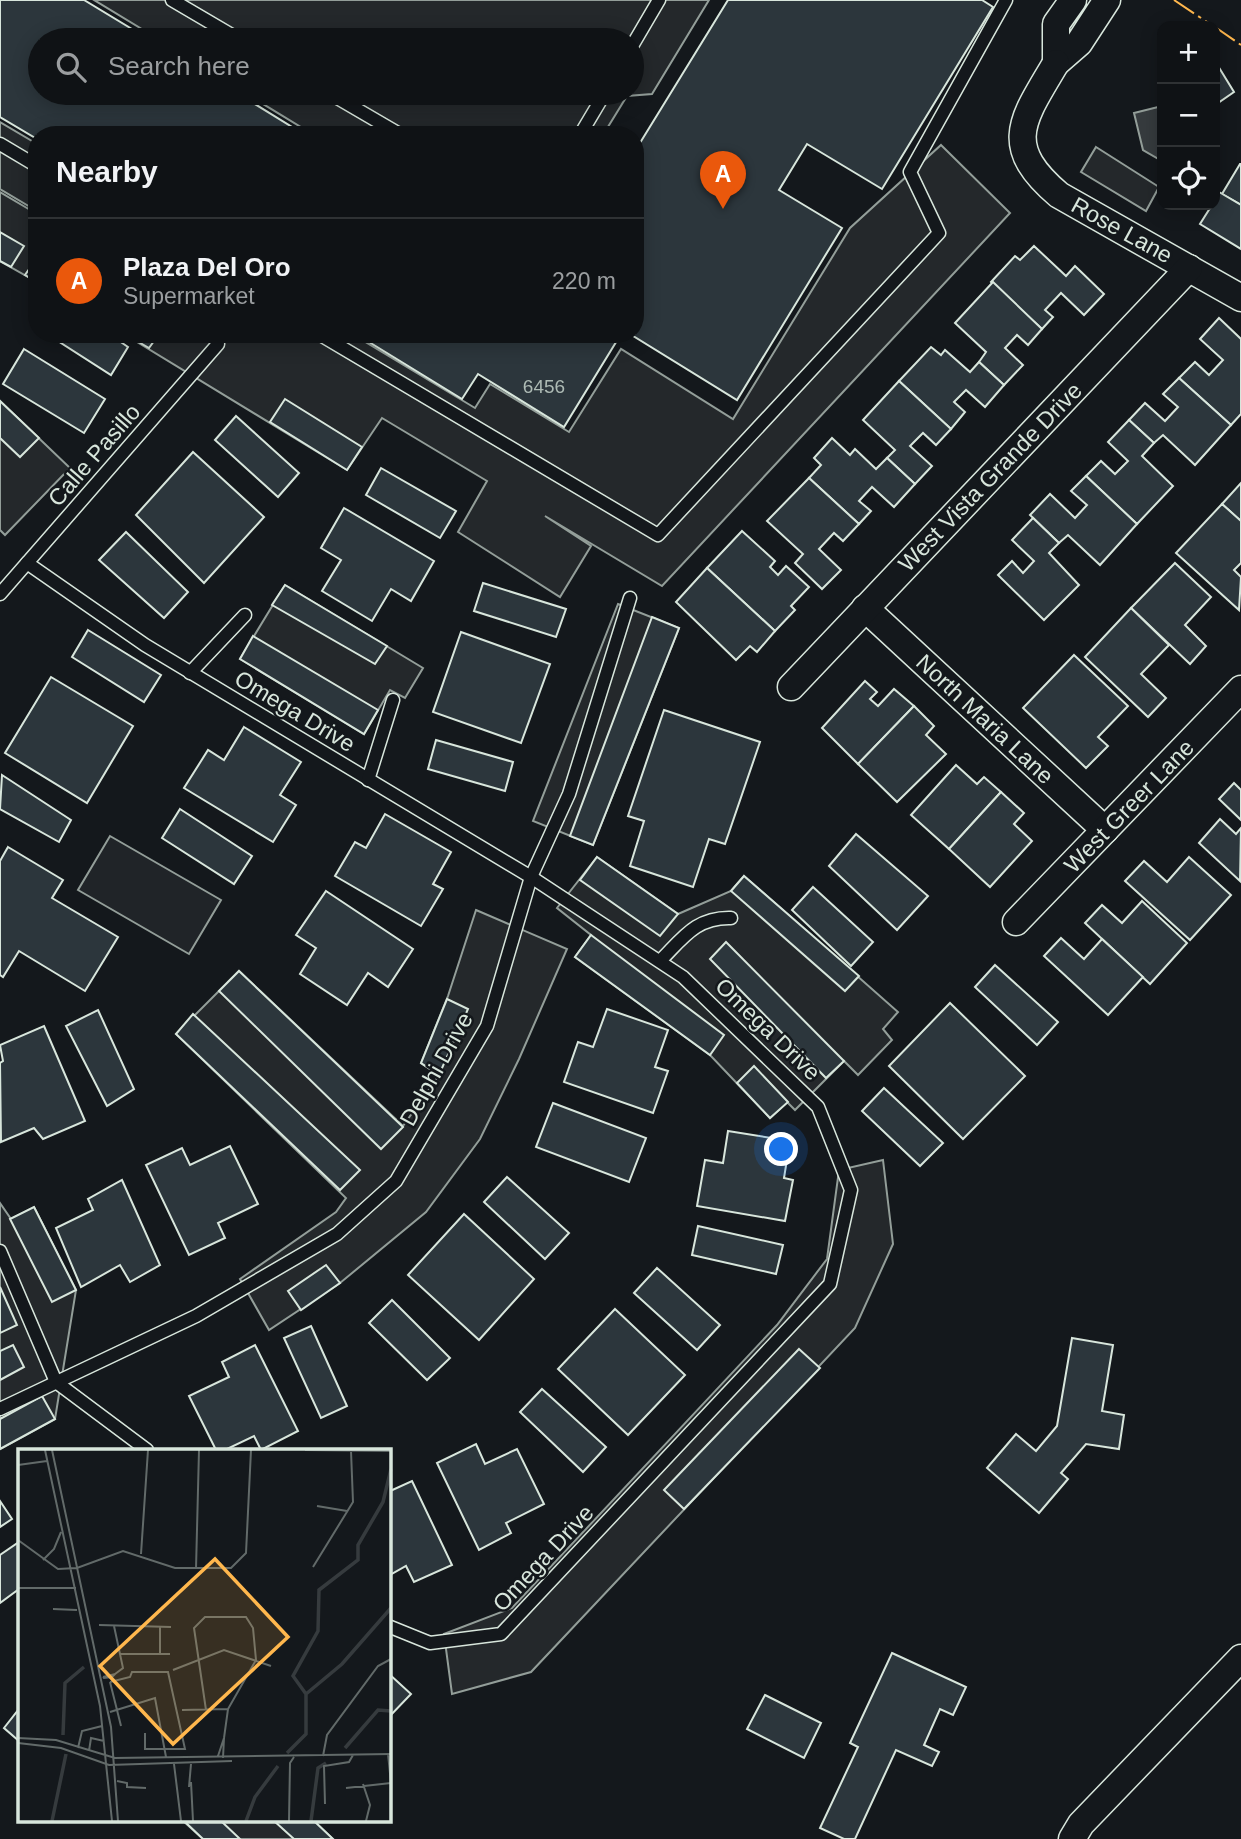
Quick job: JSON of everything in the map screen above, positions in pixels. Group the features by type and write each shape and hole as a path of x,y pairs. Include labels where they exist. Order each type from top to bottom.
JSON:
{"street":[{"path":"1056,63 1056,24 1073,0"},
{"path":"1056,63 1079,43 1107,0"},
{"name":"Rose Lane","path":"1056,63 1025,115 1024,144 1027,162 1059,195 1241,298"},
{"name":"West Vista Grande Drive","path":"791,687 1189,268"},
{"name":"North Maria Lane","path":"865,608 1105,830"},
{"name":"West Greer Lane","path":"1016,922 1241,689"},
{"path":"1072,1839 1081,1824 1241,1658"}],"lane":[{"path":"173,0 220,28"},
{"path":"643,28 659,0"},
{"path":"334,343 658,535 939,233 910,172 1006,0"},
{"path":"350,105 386,126"},
{"path":"585,126 598,105"},
{"path":"0,144 28,161"},
{"name":"Calle Pasillo","path":"0,594 218,344"},
{"name":"Omega Drive","path":"27,563 190,673 531,877 683,977 818,1107 852,1190 830,1284 501,1634 429,1643 390,1627"},
{"name":"Delphi Drive","path":"0,1409 195,1316 337,1234 396,1181 487,1026 531,877 569,794 630,598"},
{"path":"190,673 245,615"},
{"path":"368,780 393,700"},
{"path":"660,961 700,923 714,917 732,918"},
{"path":"0,1251 57,1382 144,1449"}],"shaded area":[{"path":"94,0 709,0 652,94 644,95 644,28 140,28"},
{"path":"265,105 621,105 609,126 299,126"},
{"path":"1157,107 1157,158 1143,150 1134,113"},
{"path":"0,122 28,139 28,206 0,189"},
{"path":"941,145 1010,213 662,586 545,516 591,546 560,597 458,532 487,481 382,418 347,470 139,343 367,343 475,408 490,384 569,432 621,349 733,419 850,228"},
{"path":"1096,147 1157,186 1157,191 1146,211 1081,172"},
{"path":"0,192 28,209 28,277 0,261"},
{"path":"0,401 70,468 5,535 0,530"},
{"path":"285,585 423,668 405,698 390,690 364,734 240,659"},
{"path":"618,604 679,628 593,845 533,821"},
{"path":"110,836 221,900 189,954 78,890"},
{"path":"597,857 678,914 731,891 744,876 898,1012 883,1029 892,1040 858,1075 844,1061 795,1110 787,1102 770,1118 710,1055 575,957 591,935 557,908"},
{"path":"476,910 567,949 519,1059 480,1139 426,1212 340,1283 269,1330 240,1279 336,1212 346,1198 176,1034 239,971 403,1126 439,1075 421,1063 448,996"},
{"path":"883,1160 893,1244 855,1328 531,1672 452,1694 444,1634 512,1608 777,1325 827,1259 839,1170"},
{"path":"0,1203 11,1219 34,1207 76,1290 55,1419 0,1449"},
{"path":"184,1822 315,1822 333,1839 203,1839"}],"building":[{"path":"0,0 84,0 130,28 28,28 28,105 256,105 290,126 28,126 28,134 0,117"},
{"path":"728,0 982,0 993,7 882,189 807,144 779,190 842,228 737,400 644,343 644,136"},
{"path":"1220,69 1234,92 1220,102"},
{"path":"1241,164 1241,205 1222,194"},
{"path":"1220,193 1241,205 1241,249 1200,224 1209,210 1220,210"},
{"path":"0,232 24,246 11,267 0,261"},
{"path":"1034,246 1066,276 1075,266 1104,294 1084,315 1061,293 1045,310 1053,317 1042,329 991,282 1015,256 1020,260"},
{"path":"993,282 1042,329 1028,345 1017,335 1005,348 1023,365 1004,385 979,362 986,352 955,323"},
{"path":"1219,318 1241,339 1241,414 1231,425 1179,378 1195,362 1209,375 1223,360 1200,339"},
{"path":"61,343 122,343 128,347 111,375"},
{"path":"371,343 615,343 564,427 478,374 462,399"},
{"path":"931,347 941,355 945,350 970,372 979,362 1004,385 985,407 966,390 954,402 965,412 951,429 899,381"},
{"path":"24,349 105,399 84,433 3,384"},
{"path":"1179,378 1231,425 1195,465 1163,435 1154,443 1129,420 1145,403 1165,421 1178,407 1163,394"},
{"path":"899,381 951,429 936,445 923,433 910,446 932,466 915,484 887,458 895,450 863,420"},
{"path":"285,399 362,447 347,470 270,422"},
{"path":"0,401 39,438 20,457 0,438"},
{"path":"236,416 299,473 278,497 215,440"},
{"path":"1129,420 1154,443 1142,456 1173,486 1137,524 1086,476 1101,461 1115,474 1128,461 1108,442"},
{"path":"832,438 850,455 855,449 876,469 887,458 915,484 894,507 872,487 859,501 871,511 859,524 809,478 821,465 814,458"},
{"path":"193,452 264,517 204,583 136,515"},
{"path":"381,468 456,511 440,538 366,495"},
{"path":"1086,476 1137,524 1100,565 1068,535 1059,543 1030,515 1050,494 1075,518 1087,505 1071,491"},
{"path":"809,478 859,524 843,541 834,533 819,549 841,570 822,589 795,563 803,554 767,521"},
{"path":"1241,483 1241,521 1222,504"},
{"path":"1222,504 1241,521 1241,563 1234,570 1241,577 1239,610 1176,553"},
{"path":"344,508 434,561 411,601 391,589 372,621 322,591 341,560 321,548"},
{"path":"1033,518 1059,543 1049,553 1079,585 1044,620 998,575 1012,561 1023,573 1034,561 1012,540"},
{"path":"742,531 775,561 770,567 778,575 786,566 809,587 791,606 795,610 775,631 707,568"},
{"path":"126,532 188,592 164,618 99,560"},
{"path":"1175,563 1211,597 1185,625 1206,646 1190,664 1131,608"},
{"path":"707,568 775,631 757,652 750,646 736,660 676,602"},
{"path":"483,583 566,609 556,637 474,611"},
{"path":"285,585 387,646 375,664 272,605"},
{"path":"1131,608 1169,645 1141,674 1166,698 1148,717 1085,657"},
{"path":"652,617 679,628 593,845 570,836"},
{"path":"88,630 161,675 144,702 72,657"},
{"path":"461,632 550,664 521,743 433,712"},
{"path":"253,636 378,710 364,734 240,659"},
{"path":"1074,655 1128,706 1098,737 1108,746 1086,768 1023,708"},
{"path":"51,677 133,726 87,803 5,753"},
{"path":"865,681 877,692 870,699 878,706 894,689 914,706 858,764 822,728"},
{"path":"914,706 934,726 926,735 946,754 897,802 858,764"},
{"path":"664,710 760,742 725,844 709,839 693,887 630,866 644,821 628,816"},
{"path":"244,727 301,762 280,795 296,805 273,842 184,788 208,750 224,760"},
{"path":"436,740 513,762 505,791 428,769"},
{"path":"956,765 977,784 984,777 1001,792 949,849 911,815"},
{"path":"2,775 71,820 59,842 0,809"},
{"path":"1234,783 1241,790 1241,820 1219,799"},
{"path":"1001,792 1024,813 1014,824 1032,841 990,887 949,849"},
{"path":"180,809 252,856 234,884 162,838"},
{"path":"385,814 451,852 433,884 443,889 421,926 335,876 355,842 366,848"},
{"path":"1220,819 1236,834 1241,828 1240,881 1199,843"},
{"path":"856,834 928,896 897,930 829,866"},
{"path":"8,847 63,880 52,898 118,937 85,991 19,951 3,977 0,975 0,861"},
{"path":"597,857 678,914 660,936 580,880"},
{"path":"1189,857 1231,895 1190,940 1125,881 1144,861 1167,882"},
{"path":"744,876 859,976 845,991 731,891"},
{"path":"813,887 873,942 851,966 792,910"},
{"path":"326,891 413,949 388,987 368,973 347,1005 300,974 316,948 296,935"},
{"path":"1142,901 1187,943 1150,984 1085,923 1102,905 1122,923"},
{"path":"591,935 724,1035 710,1055 575,957"},
{"path":"1061,938 1084,959 1102,939 1143,977 1108,1015 1044,956"},
{"path":"726,942 844,1061 826,1078 710,959"},
{"path":"995,965 1058,1022 1037,1045 975,987"},
{"path":"239,971 403,1127 381,1149 219,991"},
{"path":"447,999 468,1009 439,1075 421,1063"},
{"path":"950,1003 1025,1076 963,1139 889,1066"},
{"path":"607,1009 668,1030 655,1067 668,1071 653,1113 564,1082 578,1042 593,1047"},
{"path":"98,1010 134,1089 107,1106 66,1026"},
{"path":"193,1014 360,1170 340,1190 176,1034"},
{"path":"44,1026 85,1121 43,1139 34,1128 1,1142 0,1063 3,1061 0,1045"},
{"path":"754,1066 788,1102 770,1118 737,1083"},
{"path":"884,1088 943,1143 920,1166 862,1111"},
{"path":"553,1103 646,1138 629,1182 536,1147"},
{"path":"728,1131 790,1141 784,1178 793,1180 785,1221 697,1206 705,1160 723,1163"},
{"path":"230,1146 258,1204 218,1223 225,1238 189,1255 146,1165 182,1148 190,1165"},
{"path":"507,1177 569,1233 545,1259 484,1202"},
{"path":"122,1180 160,1265 130,1282 120,1265 81,1287 56,1228 93,1210 88,1199"},
{"path":"34,1207 76,1290 52,1302 10,1219"},
{"path":"464,1214 534,1279 479,1340 408,1275"},
{"path":"698,1226 783,1245 776,1274 692,1255"},
{"path":"326,1265 340,1283 301,1310 288,1291"},
{"path":"657,1268 720,1325 697,1350 634,1293"},
{"path":"0,1287 17,1325 0,1333"},
{"path":"392,1300 450,1358 427,1380 369,1323"},
{"path":"615,1309 685,1375 628,1435 558,1369"},
{"path":"311,1326 347,1406 321,1418 284,1338"},
{"path":"1072,1338 1113,1345 1102,1411 1124,1415 1119,1449 1086,1444 1061,1473 1068,1479 1039,1513 987,1468 1016,1434 1036,1451 1057,1426"},
{"path":"13,1345 24,1367 0,1380 0,1351"},
{"path":"255,1345 298,1431 263,1449 254,1436 227,1449 216,1449 189,1396 229,1377 222,1362"},
{"path":"799,1349 820,1368 684,1509 664,1490"},
{"path":"542,1389 606,1447 583,1472 520,1412"},
{"path":"42,1396 55,1419 0,1449 0,1419"},
{"path":"476,1444 485,1464 517,1449 544,1504 506,1523 511,1533 479,1550 437,1463"},
{"path":"412,1481 452,1565 414,1582 406,1566 390,1575 390,1491"},
{"path":"0,1501 12,1519 0,1527"},
{"path":"18,1543 18,1590 0,1603 0,1555"},
{"path":"892,1653 966,1687 953,1715 940,1709 924,1745 939,1752 932,1766 896,1750 855,1839 844,1839 820,1828 858,1747 850,1743"},
{"path":"390,1675 411,1694 390,1716"},
{"path":"765,1695 821,1723 804,1758 747,1729"},
{"path":"18,1710 18,1740 4,1728"},
{"path":"185,1822 222,1822 240,1839 203,1839"},
{"path":"275,1822 315,1822 333,1839 294,1839"}],"power":[{"path":"1174,0 1206,21"},
{"path":"1220,30 1241,45"}],"place":[{"name":"Plaza Del Oro","path":"723,209"}]}
